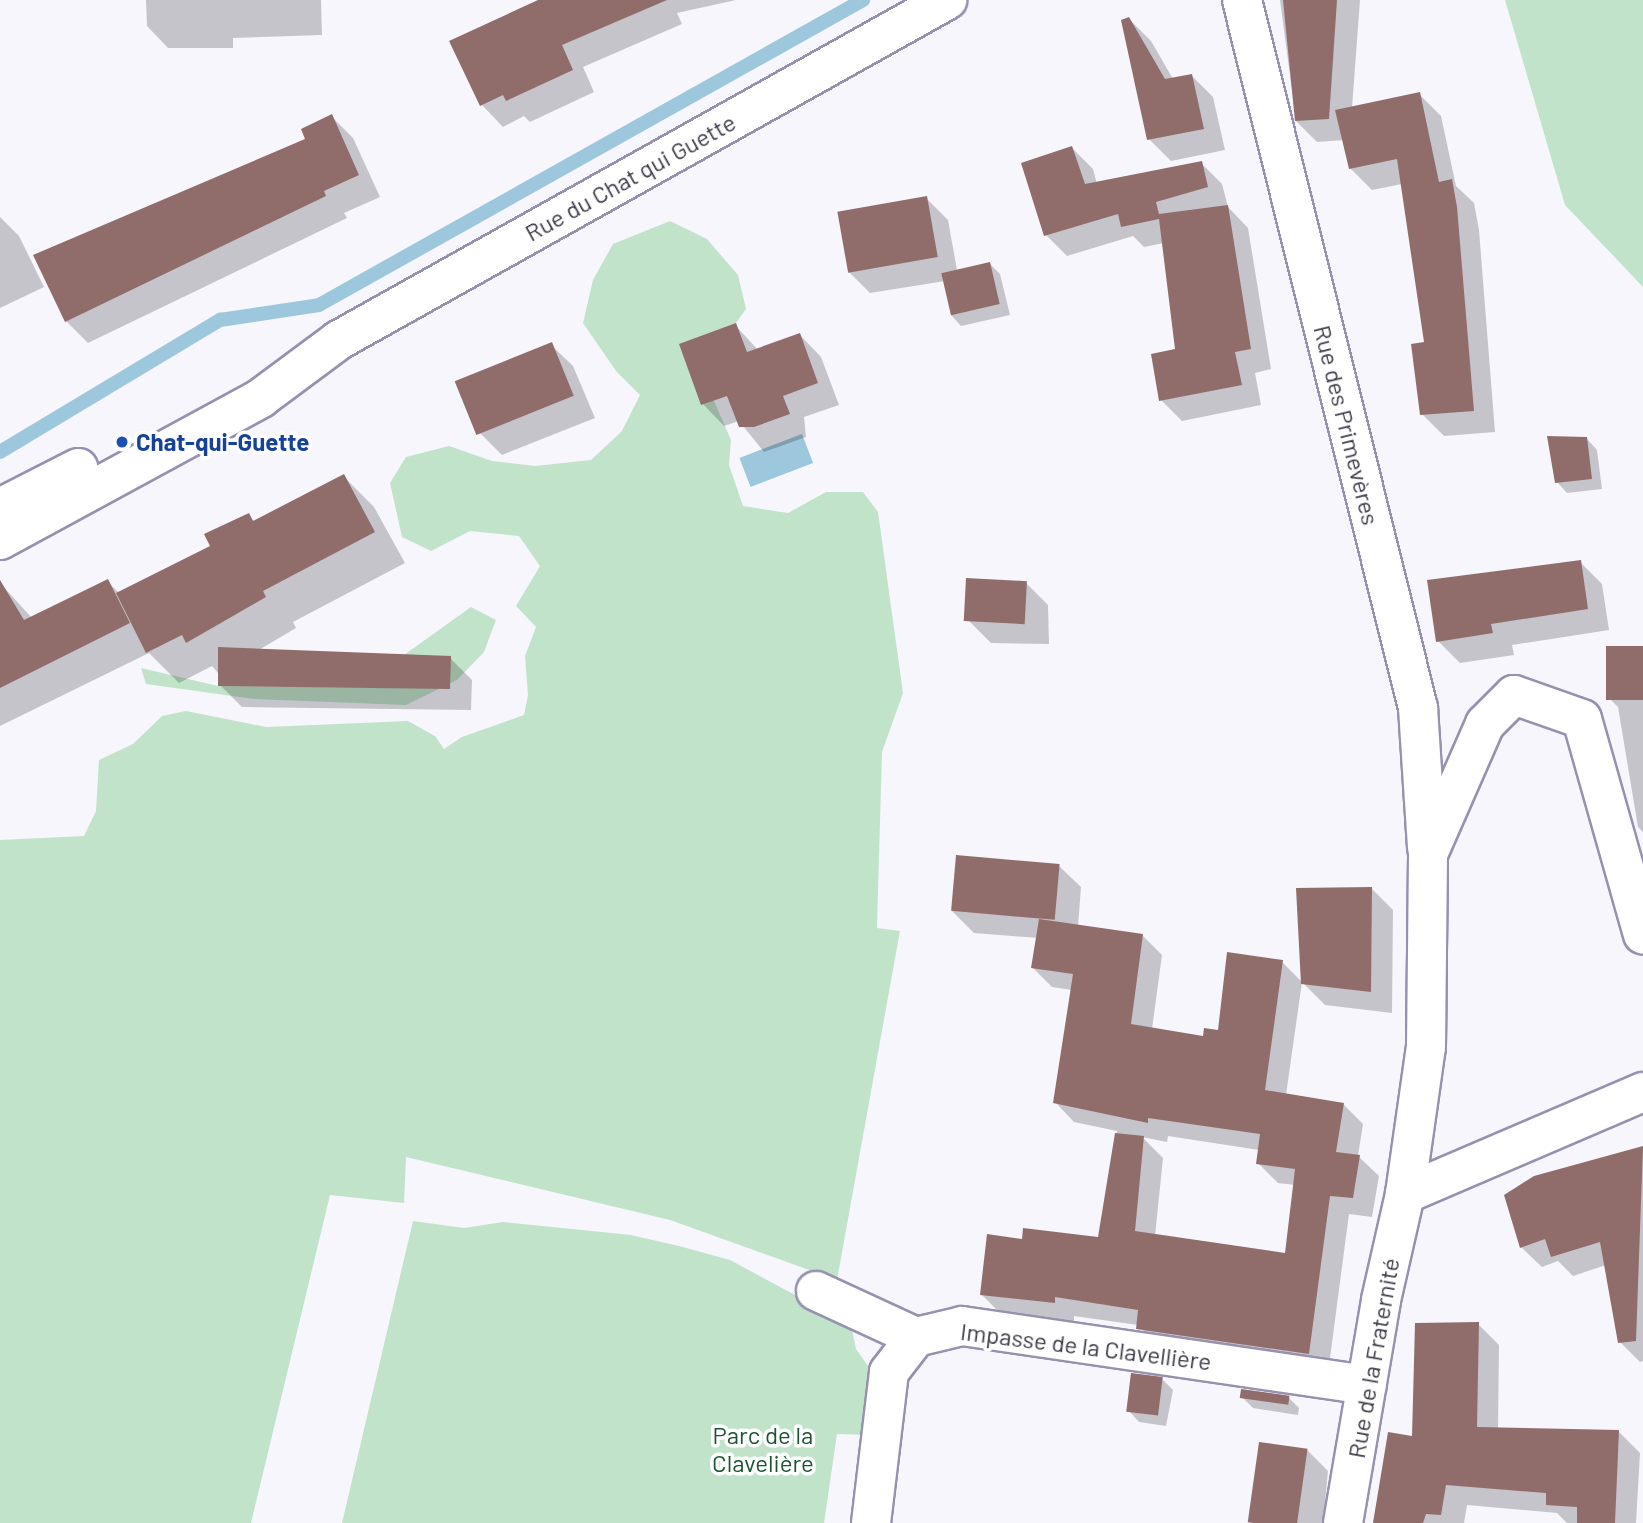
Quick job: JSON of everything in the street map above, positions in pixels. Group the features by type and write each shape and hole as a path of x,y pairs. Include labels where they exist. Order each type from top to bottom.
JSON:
{"street":[{"name":"Rue du Chat qui Guette","path":"0,508 250,379 313,355 947,0"},
{"name":"Rue des Primevères","path":"1242,0 1418,708 1428,854 1426,1047 1405,1194"},
{"name":"Rue du Chat qui Guette","path":"0,540 261,398 313,355"},
{"path":"1428,854 1485,724 1514,695 1582,719 1643,935"},
{"path":"1405,1194 1643,1092"},
{"name":"Rue de la Fraternité","path":"1343,1523 1405,1194"},
{"path":"816,1292 916,1337 889,1372 871,1523"},
{"name":"Impasse de la Clavellière","path":"916,1337 961,1326 1367,1385"}],"green space":[{"path":"1505,0 1643,0 1643,287 1565,205"},
{"path":"670,221 707,239 738,275 746,309 708,362 707,385 731,440 729,465 743,506 788,513 826,492 863,492 878,512 903,693 882,752 877,928 900,931 837,1280 670,1220 406,1157 404,1203 330,1195 251,1523 0,1523 0,840 84,836 96,811 99,760 133,744 162,716 186,711 266,727 408,721 435,736 444,749 462,737 524,715 528,695 525,656 536,627 516,606 540,566 519,536 470,531 431,551 402,537 390,483 406,457 449,446 492,461 535,466 591,460 622,431 640,395 616,371 583,323 593,280 613,244"},
{"path":"471,607 496,620 484,652 457,680 406,705 254,699 146,684 141,668 218,686 406,688 404,655"},
{"name":"Parc de la Clavelière","path":"413,1221 464,1228 503,1222 631,1235 679,1246 730,1260 851,1325 856,1349 873,1373 870,1435 837,1434 824,1523 342,1523"}],"water":[{"path":"802,434 813,463 751,487 739,458"}],"building":[{"path":"538,0 667,0 562,45 573,70 506,101 503,95 480,106 449,41"},
{"path":"1283,0 1337,0 1329,119 1295,121"},
{"path":"1129,17 1165,79 1192,74 1204,129 1147,140 1121,20"},
{"path":"1420,92 1439,182 1452,179 1457,207 1474,411 1420,415 1411,344 1424,342 1397,159 1349,169 1335,110"},
{"path":"332,114 359,175 324,191 326,196 65,322 33,255 305,139 301,129"},
{"path":"1072,146 1085,184 1202,161 1208,187 1156,202 1159,214 1228,205 1251,349 1235,352 1242,385 1159,401 1151,354 1175,349 1159,219 1121,227 1118,214 1044,236 1021,163"},
{"path":"927,196 938,257 848,273 837,212"},
{"path":"990,262 1000,304 951,315 941,273"},
{"path":"736,323 747,352 800,333 818,383 783,396 790,414 754,427 739,427 727,396 701,405 679,344"},
{"path":"552,342 574,396 476,435 455,381"},
{"path":"1547,436 1587,437 1592,479 1555,483"},
{"path":"344,474 375,532 263,591 266,597 186,643 182,635 146,653 116,593 210,546 204,534 249,513 253,521"},
{"path":"1581,560 1588,609 1491,624 1493,633 1436,642 1427,580"},
{"path":"966,578 1027,581 1025,624 964,621"},
{"path":"108,579 130,623 0,688 0,580 24,620"},
{"path":"1606,646 1643,646 1643,700 1606,700"},
{"path":"218,647 451,656 450,689 218,686"},
{"path":"956,855 1060,864 1055,920 951,911"},
{"path":"1372,887 1371,992 1301,984 1296,888"},
{"path":"1039,919 1143,934 1131,1024 1203,1036 1204,1028 1218,1030 1227,952 1283,960 1265,1090 1344,1103 1336,1152 1360,1155 1353,1198 1330,1196 1309,1354 1136,1329 1138,1310 1055,1297 1055,1303 980,1295 987,1234 1022,1239 1023,1228 1098,1237 1115,1133 1144,1136 1135,1231 1285,1253 1295,1169 1256,1164 1260,1134 1148,1118 1148,1123 1053,1103 1073,974 1031,968"},
{"path":"1643,1146 1636,1341 1618,1343 1600,1242 1551,1257 1545,1239 1520,1248 1504,1195 1534,1176"},
{"path":"1479,1322 1477,1427 1619,1430 1615,1523 1577,1523 1577,1507 1546,1505 1546,1493 1446,1485 1441,1515 1426,1514 1423,1523 1373,1523 1388,1432 1412,1436 1415,1323"},
{"path":"1131,1373 1163,1377 1158,1416 1126,1412"},
{"path":"1241,1389 1290,1396 1288,1405 1240,1398"},
{"path":"1259,1442 1308,1449 1297,1523 1248,1522"}],"waterway":[{"path":"0,452 220,320 319,305 863,0"}],"place":[{"name":"Chat-qui-Guette","path":"122,442"}]}
